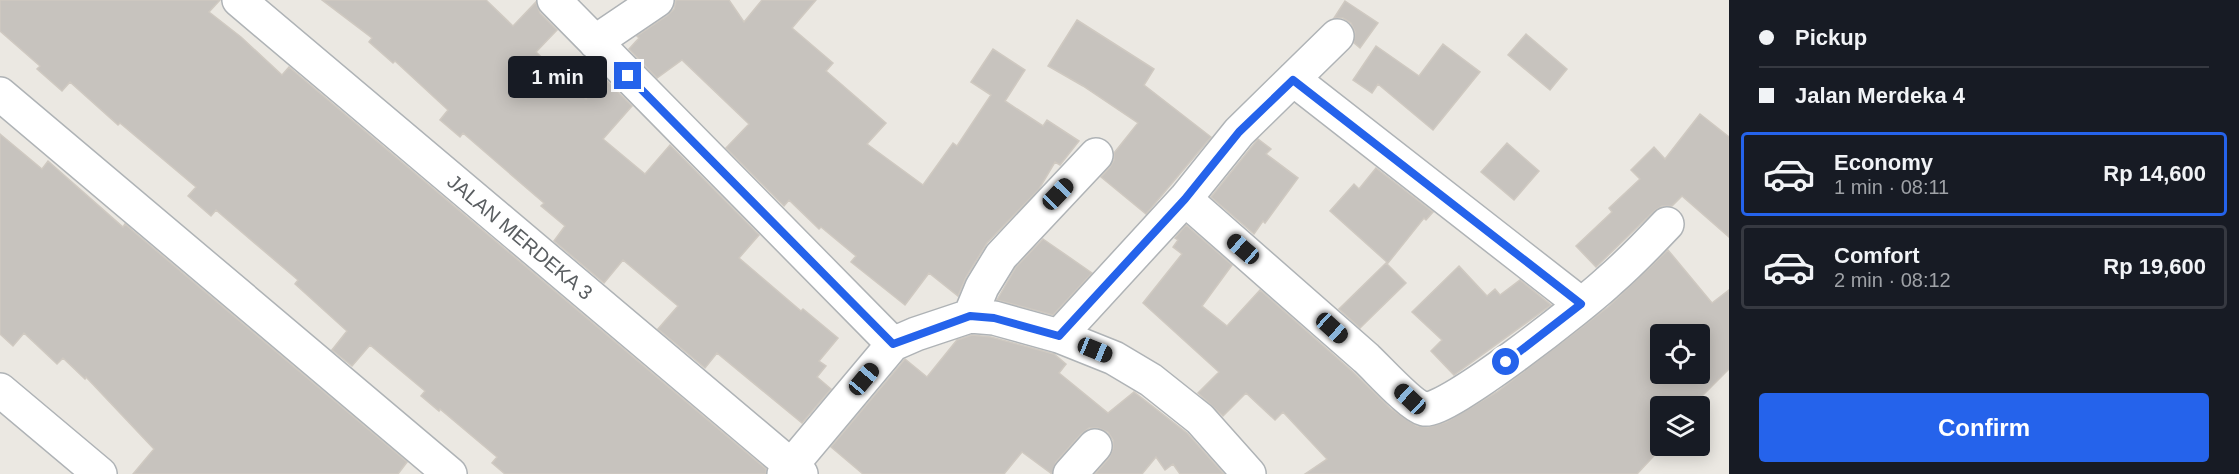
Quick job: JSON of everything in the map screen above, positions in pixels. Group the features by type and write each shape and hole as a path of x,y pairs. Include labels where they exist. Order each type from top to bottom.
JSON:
{"street":[{"name":"JALAN MERDEKA 3","path":"239,0 792,471"},
{"path":"554,0 893,344"},
{"path":"596,42 657,0"},
{"path":"1059,336 1185,199 1239,132 1338,36"},
{"path":"1293,80 1581,304"},
{"path":"0,94 450,474"},
{"path":"970,316 982,287 1001,256 1096,155"},
{"path":"1185,199 1359,352 1415,405 1425,409 1440,405 1506,362 1608,282 1667,224"},
{"path":"792,471 893,344 970,316 994,318 1059,336 1114,358 1150,380 1200,419 1249,474"},
{"path":"0,390 100,474"},
{"path":"1070,474 1095,446"}],"building":[{"path":"0,0 220,0 209,12 241,37 282,75 289,67 766,469 766,474 505,474 492,463 497,457 421,396 425,391 370,345 352,366 332,350 347,331 295,284 298,280 216,210 211,216 188,196 196,187 120,123 118,125 70,82 62,91 37,69 40,66 0,31"},
{"path":"322,0 486,0 513,26 536,2 540,13 557,30 536,52 586,99 604,78 632,106 603,139 645,174 670,145 759,235 739,258 801,311 803,309 838,338 819,361 826,366 817,377 831,389 802,423 717,353 705,368 658,329 678,306 623,260 604,283 554,241 565,226 541,206 544,203 463,133 460,137 440,120 448,110 395,61 393,63 369,42 372,38"},
{"path":"676,0 729,0 744,22 762,0 816,0 792,28 833,63 826,71 886,123 867,144 923,185 953,143 957,146 991,95 971,82 993,49 1025,70 1005,101 1043,126 1047,120 1079,141 1060,165 1055,162 1039,189 987,243 966,277 958,296 929,273 905,305 851,262 856,256 821,227 819,229 789,200 784,206 726,148 749,124 682,60 657,78 629,49 639,38 637,36 674,9"},
{"path":"1345,1 1378,23 1360,48 1354,43 1355,32 1351,23 1343,18 1334,18"},
{"path":"1077,20 1154,69 1144,85 1211,137 1146,214 1101,177 1114,160 1114,153 1138,123 1083,86 1048,66"},
{"path":"1526,34 1567,69 1550,90 1508,55"},
{"path":"1443,44 1480,72 1433,130 1378,84 1372,93 1353,80 1376,46 1419,76"},
{"path":"1700,114 1729,137 1729,237 1682,196 1672,206 1662,206 1654,211 1596,267 1576,246 1612,212 1609,208 1640,179 1631,170 1654,147 1665,159"},
{"path":"0,134 42,169 48,161 123,227 125,224 407,462 398,474 133,474 154,449 86,377 85,379 63,358 57,364 24,333 13,346 0,334"},
{"path":"1258,139 1271,149 1266,154 1298,178 1265,223 1263,221 1254,234 1211,197"},
{"path":"1507,143 1539,171 1514,200 1481,172"},
{"path":"1376,168 1433,212 1426,220 1424,218 1388,263 1330,211 1354,184 1359,189"},
{"path":"1186,225 1232,265 1202,306 1227,326 1260,290 1353,372 1391,409 1417,426 1428,427 1446,422 1497,392 1608,307 1668,250 1712,303 1729,290 1729,369 1702,396 1650,396 1650,456 1654,456 1637,474 1305,474 1327,459 1283,412 1275,420 1246,393 1223,416 1198,393 1219,372 1143,303 1182,254 1173,247 1178,240 1175,238"},
{"path":"1043,239 1092,273 1053,315 997,300 1016,267"},
{"path":"1386,263 1406,283 1360,328 1339,309"},
{"path":"1459,266 1487,296 1495,289 1500,295 1520,280 1551,305 1454,375 1431,351 1442,340 1412,312"},
{"path":"972,335 991,337 1054,354 1066,364 1059,373 1108,413 1134,392 1187,433 1224,474 1180,474 1173,464 1165,470 1156,457 1142,474 1095,474 1109,458 1113,449 1113,440 1108,432 1098,428 1089,428 1081,434 1056,462 1052,474 1022,452 1004,474 863,474 831,447 905,359 927,377 957,340"}],"route":[{"path":"628,76 893,344 970,316 994,318 1059,336 1185,199 1239,132 1293,80 1581,304 1506,362"}]}
